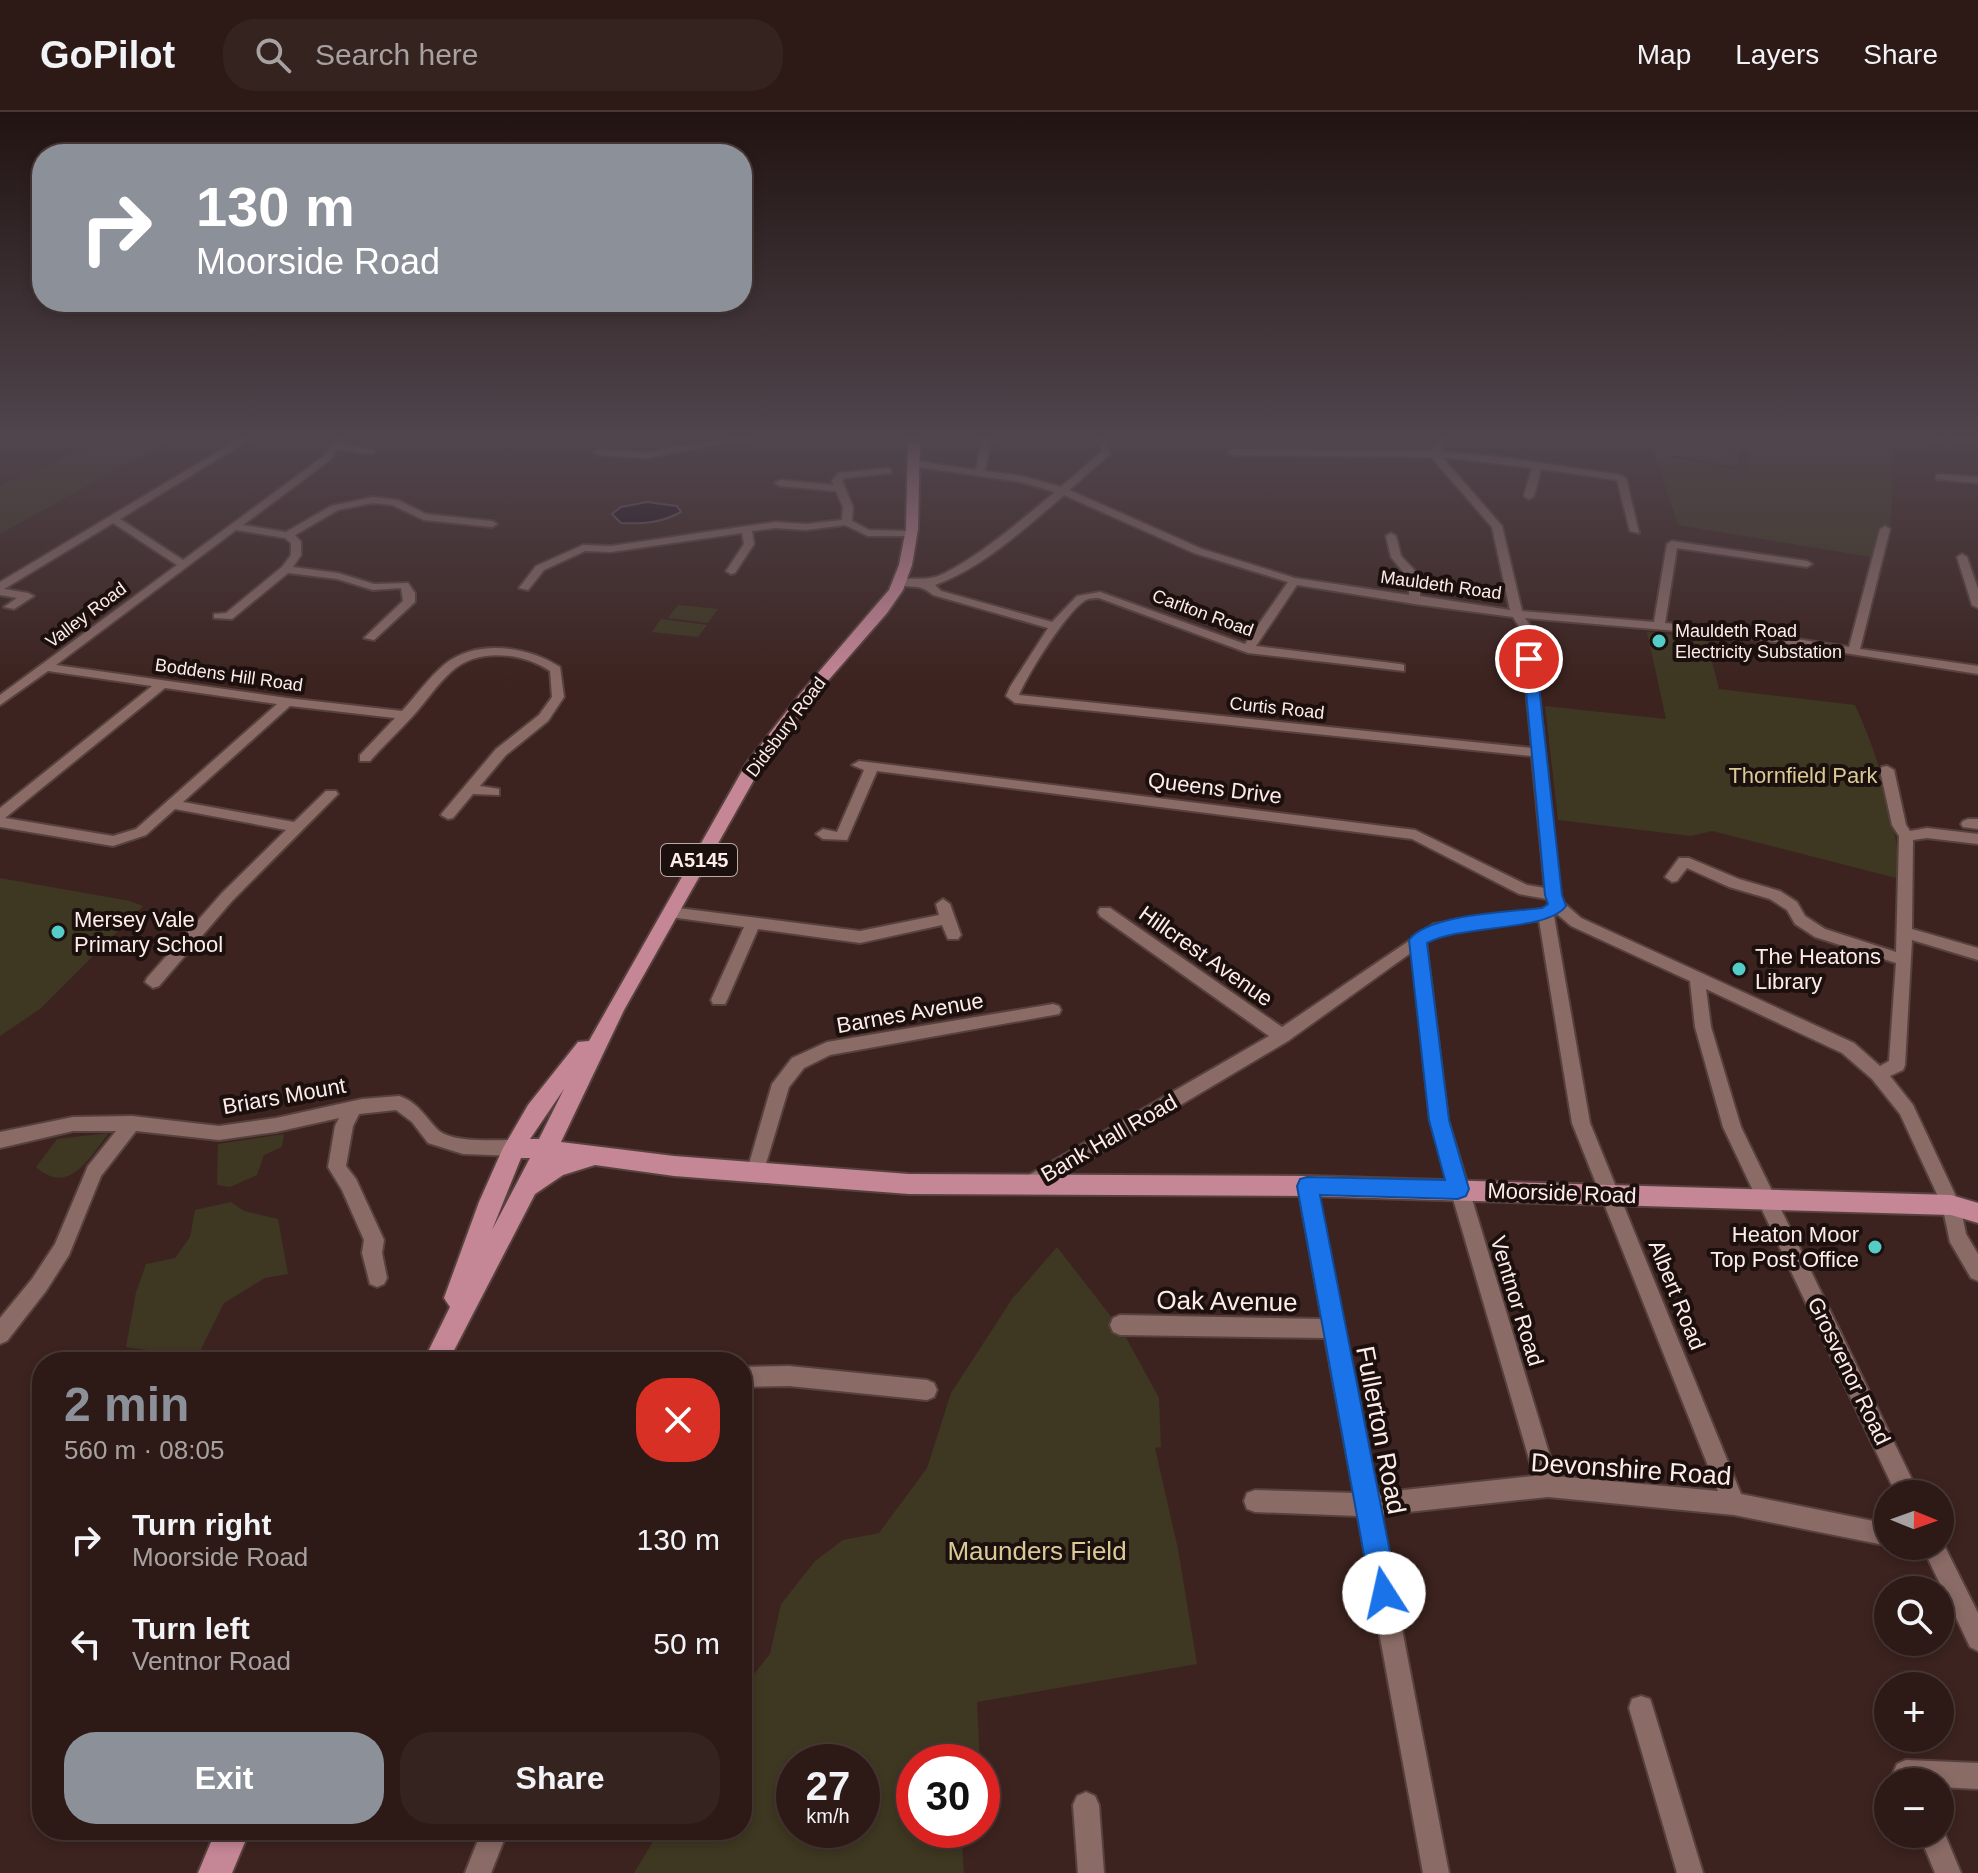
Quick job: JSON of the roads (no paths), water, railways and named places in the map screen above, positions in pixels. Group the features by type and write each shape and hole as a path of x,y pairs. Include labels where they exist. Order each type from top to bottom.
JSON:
{"main road":[{"name":"Didsbury Road","path":"439,1352 526,1189 615,1009 774,736 880,611 900,582 911,520"},
{"name":"Didsbury Road","path":"437,1352 497,1183 515,1148 535,1111 615,1009"},
{"path":"515,1148 545,1149"},
{"name":"Bank Hall Road","path":"545,1149 610,1158 909,1184 1028,1185"},
{"name":"Bank Hall Road","path":"526,1189 543,1173 566,1162 610,1158"},
{"name":"Moorside Road","path":"1028,1185 1458,1189 1951,1205 1978,1213"},
{"path":"215,1873 229,1840"}],"street":[{"path":"0,589 111,520"},
{"path":"115,520 172,559 185,564"},
{"name":"Valley Road","path":"0,701 244,520"},
{"path":"288,535 314,520"},
{"path":"455,520 492,524"},
{"path":"900,582 927,584 956,572 1024,520"},
{"name":"Mauldeth Road","path":"1129,520 1198,551 1294,581 1517,614 1736,633 1978,670"},
{"name":"Albert Road","path":"1492,520 1497,526 1517,614 1526,628 1552,905 1581,1123 1734,1504"},
{"path":"1632,520 1635,531"},
{"path":"524,588 540,568 577,545 611,549 746,529 847,522 854,529 872,534 910,534"},
{"path":"223,617 286,569 296,555 296,542 288,535 235,527"},
{"path":"731,571 749,544 746,529"},
{"path":"1854,651 1885,529"},
{"path":"1391,536 1396,557 1414,576 1415,601"},
{"path":"1659,626 1672,544 1807,564"},
{"path":"1962,557 1978,605"},
{"path":"286,569 338,576 373,587 421,581"},
{"path":"1248,649 1294,581"},
{"path":"1397,582 1434,587"},
{"path":"927,584 937,593 1056,627"},
{"path":"370,638 409,602 409,593 404,585"},
{"path":"0,589 28,596 10,607"},
{"name":"Carlton Road","path":"1056,627 1081,598 1100,595 1248,649 1400,668"},
{"name":"Curtis Road","path":"1056,627 1016,683 1012,696 1019,700 1538,753"},
{"path":"355,636 385,639"},
{"path":"364,758 461,658 505,652 543,660 556,670 558,697 544,718 501,752 448,815"},
{"name":"Boddens Hill Road","path":"47,667 287,702 407,715"},
{"path":"0,815 162,684"},
{"path":"0,688 14,691"},
{"path":"0,822 113,841 141,832 287,702"},
{"name":"Queens Drive","path":"823,834 842,837 866,766 1415,835 1552,905"},
{"path":"1878,1074 1897,1065 1905,932 1906,836 1899,825 1887,770"},
{"path":"470,789 494,792"},
{"path":"153,982 173,972 214,912 295,827 332,794"},
{"path":"172,804 295,827"},
{"path":"1906,836 1927,833 1978,839"},
{"path":"1672,877 1684,861 1734,883 1775,895 1792,906 1800,920 1820,933 1904,960"},
{"path":"1552,905 1576,922 1848,1048 1878,1074 1907,1110 1951,1205 1957,1236 1978,1272"},
{"name":"Bank Hall Road","path":"1028,1185 1282,1036 1439,928 1552,905"},
{"path":"670,912 860,937 945,912 953,935"},
{"name":"Hillcrest Avenue","path":"1105,912 1282,1036"},
{"path":"719,1000 753,923"},
{"path":"1905,932 1978,954"},
{"name":"Ventnor Road","path":"1418,940 1439,1120 1548,1486"},
{"name":"Grosvenor Road","path":"1697,977 1703,1027 1732,1127 1901,1480"},
{"name":"Barnes Avenue","path":"756,1171 781,1084 798,1063 827,1049 1053,1010"},
{"name":"Briars Mount","path":"0,1140 73,1124 132,1123 219,1133 362,1106 399,1103 418,1117 434,1138 463,1146 515,1148"},
{"path":"352,1110 344,1126 337,1167 349,1185 374,1240 364,1255 377,1278"},
{"path":"0,1334 47,1273 62,1249 94,1172 132,1123"},
{"name":"Fullerton Road","path":"1307,1186 1436,1873"},
{"name":"Oak Avenue","path":"1120,1325 1332,1329"},
{"path":"752,1377 789,1376 927,1390"},
{"name":"Devonshire Road","path":"1255,1501 1369,1505 1548,1486 1734,1504 1874,1532"},
{"path":"1940,1560 1978,1639"},
{"path":"1641,1708 1690,1873"},
{"path":"1954,1775 1978,1776"},
{"path":"1086,1805 1091,1873"},
{"path":"478,1873 491,1840"},
{"path":"1938,1848 1948,1873"}],"place":[{"name":"Mauldeth Road Electricity Substation","path":"1659,641"},
{"name":"Mersey Vale Primary School","path":"58,932"},
{"name":"The Heatons Library","path":"1739,969"},
{"name":"Heaton Moor Top Post Office","path":"1875,1247"}],"park label":[{"name":"Thornfield Park","path":"1803,775"},
{"name":"Maunders Field","path":"1037,1551"}]}
